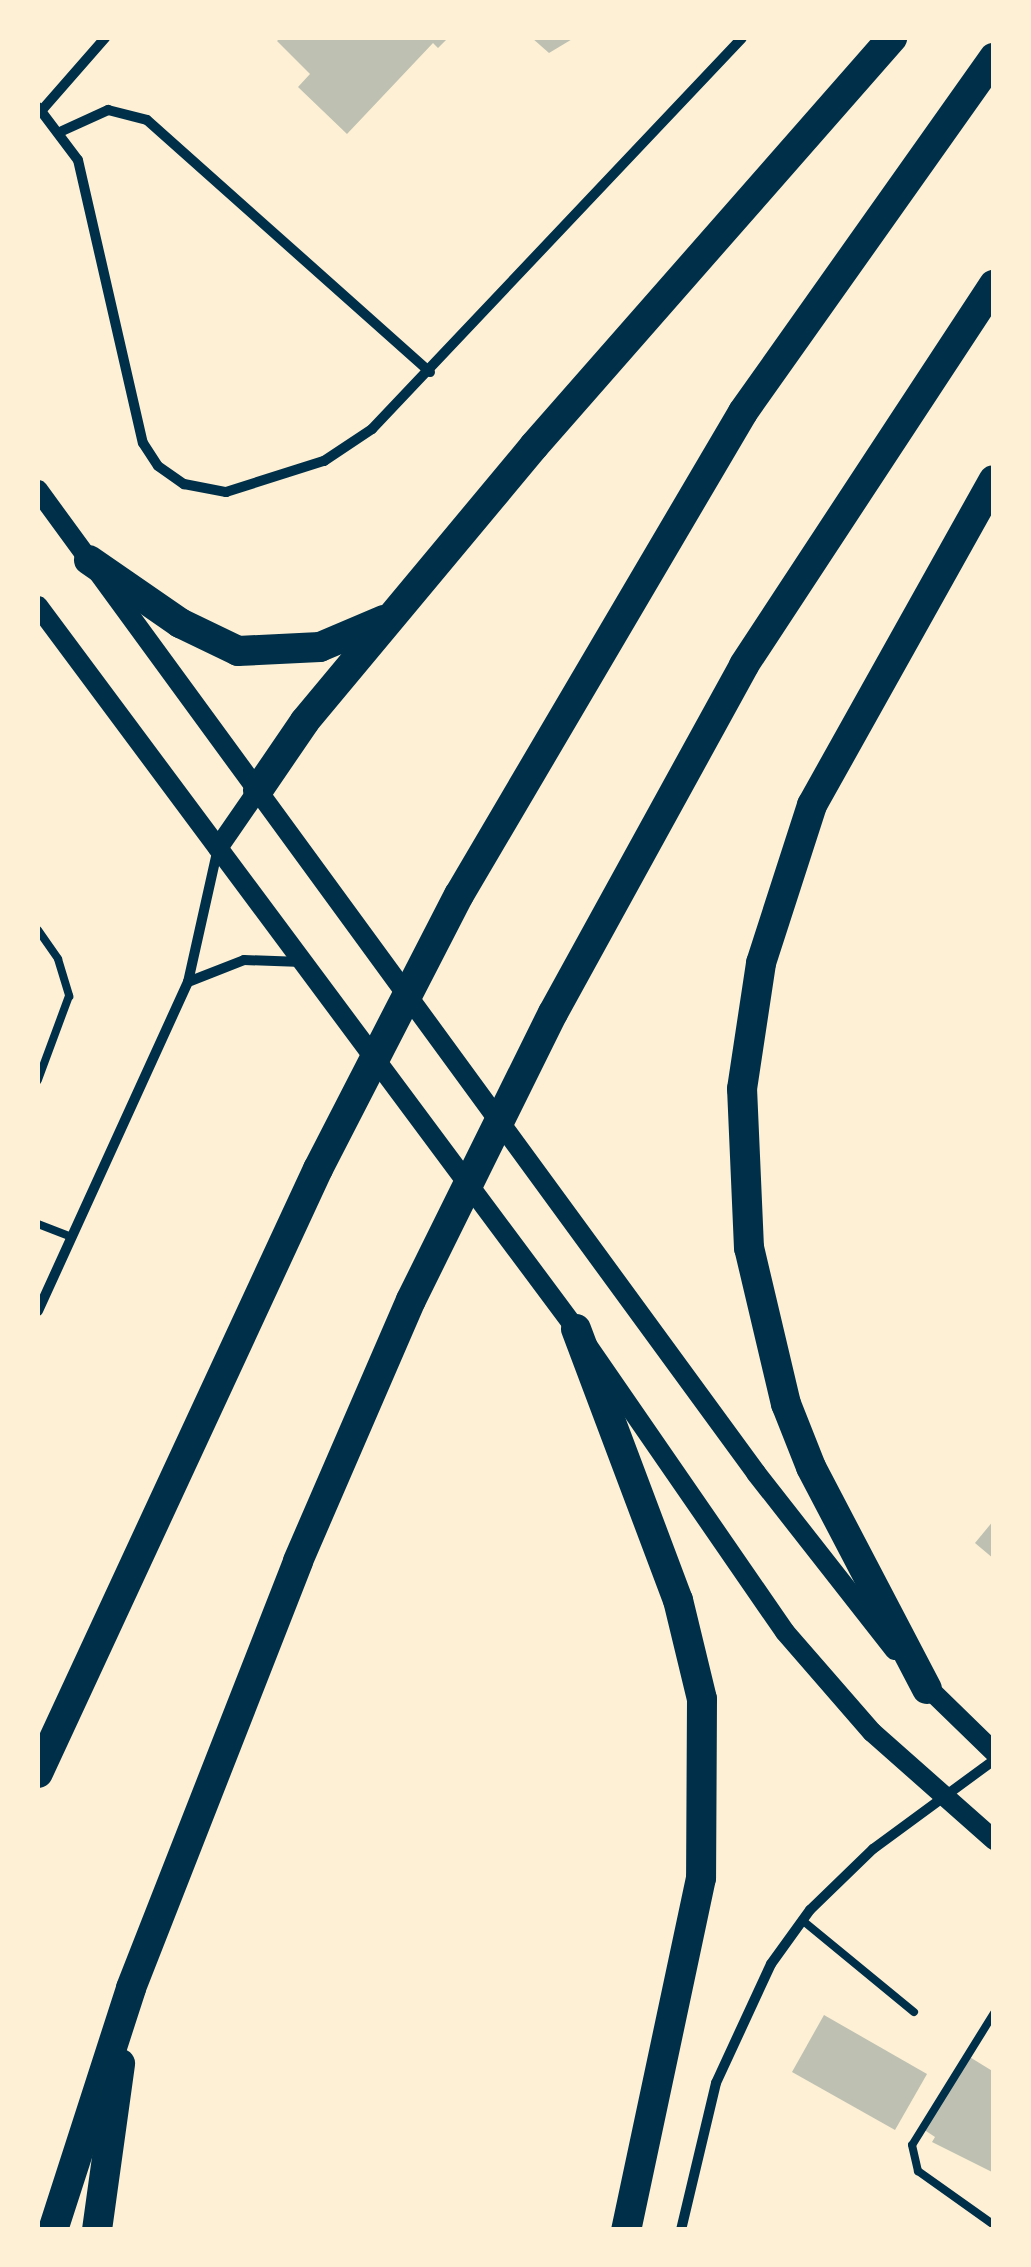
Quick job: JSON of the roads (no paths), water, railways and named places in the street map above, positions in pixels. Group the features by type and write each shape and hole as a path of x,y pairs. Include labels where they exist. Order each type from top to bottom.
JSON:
{"highway":[{"path":"258,790 392,617 892,38"},
{"path":"38,1774 318,1169 460,894 743,412 994,58"},
{"path":"52,2230 132,1988 298,1561 412,1300 553,1013 744,665 994,285"},
{"path":"927,1689 811,1466 786,1404 750,1248 742,1090 761,964 812,806 994,480"},
{"path":"89,560 180,623 238,652 320,648 392,617"},
{"path":"576,1329 678,1600 702,1699 706,1797 701,1878 626,2230"},
{"path":"97,2230 132,1988"}],"main road":[{"path":"38,490 756,1473 927,1689 994,1752"},
{"path":"38,606 576,1329 785,1632 872,1732 994,1840"},
{"path":"218,848 258,790"}],"street":[{"path":"105,38 40,108 62,132 78,160 143,443 184,484 226,492 324,461 372,428 430,372 742,38"},
{"path":"62,132 108,110 146,120 430,372"},
{"path":"38,1311 42,1290 72,1237 188,982 218,848"},
{"path":"188,982 244,960 303,962"},
{"path":"681,2230 716,2083 740,2021 802,1920 873,1850 994,1760"}],"lane":[{"path":"38,930 58,960 69,996 38,1080"},
{"path":"38,1224 72,1237"},
{"path":"802,1920 914,2012"},
{"path":"994,2014 912,2145 918,2171 994,2225"}]}
